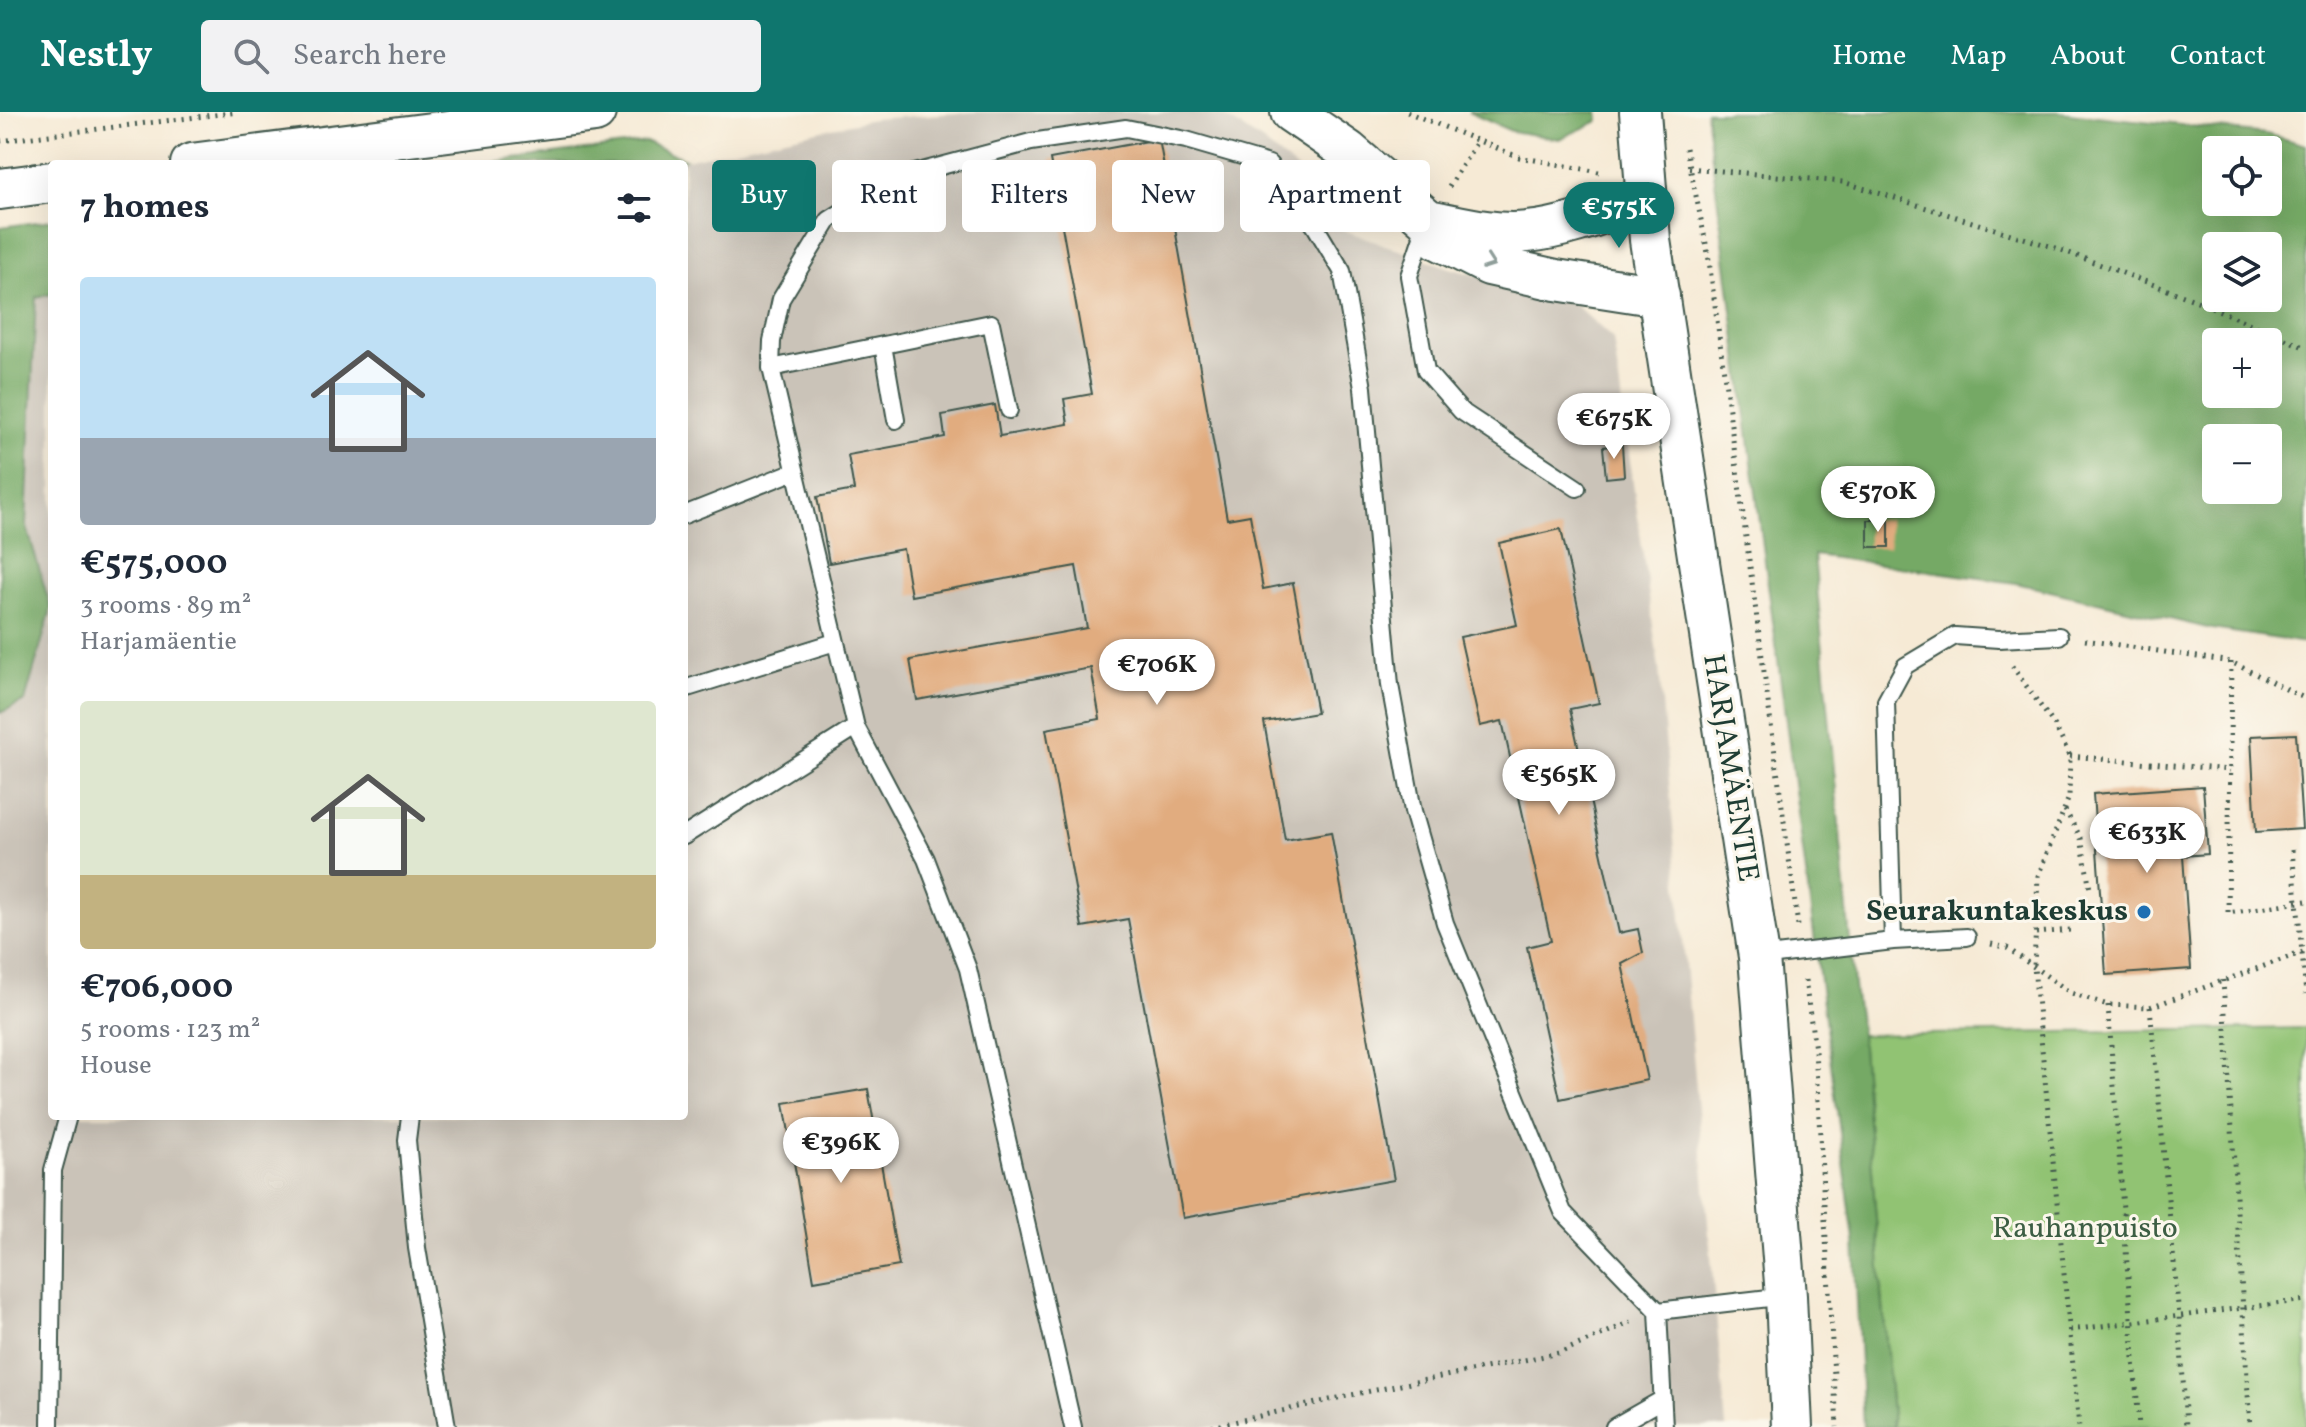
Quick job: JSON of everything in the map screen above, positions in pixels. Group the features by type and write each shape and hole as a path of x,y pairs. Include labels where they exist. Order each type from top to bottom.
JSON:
{"street":[{"path":"222,160 595,112"},
{"path":"1291,112 1358,160"},
{"name":"HARJAMÄENTIE","path":"1640,112 1659,296 1759,957 1786,1296 1792,1427"},
{"path":"1430,220 1476,229 1525,233 1582,220 1646,182"},
{"path":"0,189 48,183"},
{"path":"1430,224 1438,239 1489,265 1556,280 1659,296"}],"lane":[{"path":"1073,1427 968,969 926,859 856,727 771,368 772,341 781,299 829,220 896,178 1031,142 1126,128 1186,140 1269,164 1315,226 1342,271 1378,482 1390,685 1413,811 1445,923 1563,1212 1658,1311 1664,1427"},
{"path":"1424,232 1409,276 1426,371 1461,411 1577,488"},
{"path":"771,368 991,323 1009,410"},
{"path":"883,345 896,420"},
{"path":"688,513 795,471"},
{"path":"1893,941 1886,701 1905,666 1955,636 1999,639 2059,636"},
{"path":"688,688 835,642"},
{"path":"688,833 856,727"},
{"path":"1759,957 1893,941 1967,937"},
{"path":"50,1427 53,1170 67,1120"},
{"path":"410,1120 407,1140 417,1248 447,1427"},
{"path":"1658,1311 1786,1296"},
{"path":"1614,1427 1663,1399"}],"path":[{"path":"0,141 238,112"},
{"path":"1407,112 1519,157 1646,182 1689,168 1843,182 2056,248 2197,301 2306,348"},
{"path":"1430,217 1478,140"},
{"path":"2059,636 2231,662 2306,699"},
{"path":"1999,639 2014,671 2055,726 2070,756 2069,797 2038,876 2034,967 2079,1427"},
{"path":"2231,662 2228,913 2306,901"},
{"path":"2070,756 2230,770"},
{"path":"2064,809 2081,838 2090,889"},
{"path":"2292,850 2306,994"},
{"path":"2036,933 2071,930"},
{"path":"1967,937 2007,948 2071,993 2108,1005 2150,1007 2304,952"},
{"path":"2223,980 2250,1427"},
{"path":"2108,1005 2139,1427"},
{"path":"2150,1007 2179,1316 2186,1427"},
{"path":"2070,1330 2306,1300"},
{"path":"1212,1427 1559,1353 1658,1311"}],"shaded area":[{"path":"973,112 1185,112 1225,117 1285,160 1240,160 1240,232 1349,232 1450,268 1573,303 1613,339 1659,669 1726,1427 0,1427 0,713 25,701 48,620 48,1120 688,1120 686,160 873,119"},
{"path":"48,295 48,599 26,524 36,297"}],"green space":[{"path":"1468,112 1598,112 1599,121 1559,139 1511,131"},
{"path":"1706,112 2058,112 2273,136 2202,136 2202,216 2282,216 2282,138 2306,145 2306,643 2212,629 2016,583 1814,555 1861,1035 1893,1427 1863,1427 1854,1240"},
{"path":"646,142 685,159 682,160 507,160"},
{"path":"48,221 48,295 36,297 26,524 48,599 48,620 25,701 0,713 0,227"},
{"name":"Rauhanpuisto","path":"2306,1028 2306,1427 1893,1427 1861,1035"}],"building":[{"path":"1159,139 1163,160 1112,160 1112,232 1176,232 1227,519 1250,515 1263,589 1293,583 1317,713 1264,722 1285,840 1331,832 1394,1180 1183,1218 1128,919 1082,927 1046,729 1100,719 1091,668 917,700 910,660 1087,628 1076,566 911,596 903,549 829,563 817,497 854,490 848,455 945,437 942,415 995,405 1000,436 1068,424 1064,399 1092,394 1063,232 1096,232 1096,160 1050,159"},
{"path":"1622,445 1624,476 1606,478 1603,447"},
{"path":"1868,520 1889,520 1889,547 1868,547"},
{"path":"1561,529 1599,703 1570,709 1619,933 1638,929 1643,953 1622,964 1647,1080 1560,1099 1527,947 1551,941 1502,721 1480,726 1460,637 1517,625 1499,543"},
{"path":"2296,734 2302,829 2256,832 2251,736"},
{"name":"Seurakuntakeskus","path":"2203,786 2208,854 2183,856 2191,969 2106,975 2093,794"},
{"path":"868,1089 899,1266 814,1281 784,1103"}],"place":[{"name":"Seurakuntakeskus","path":"2144,912"}]}
